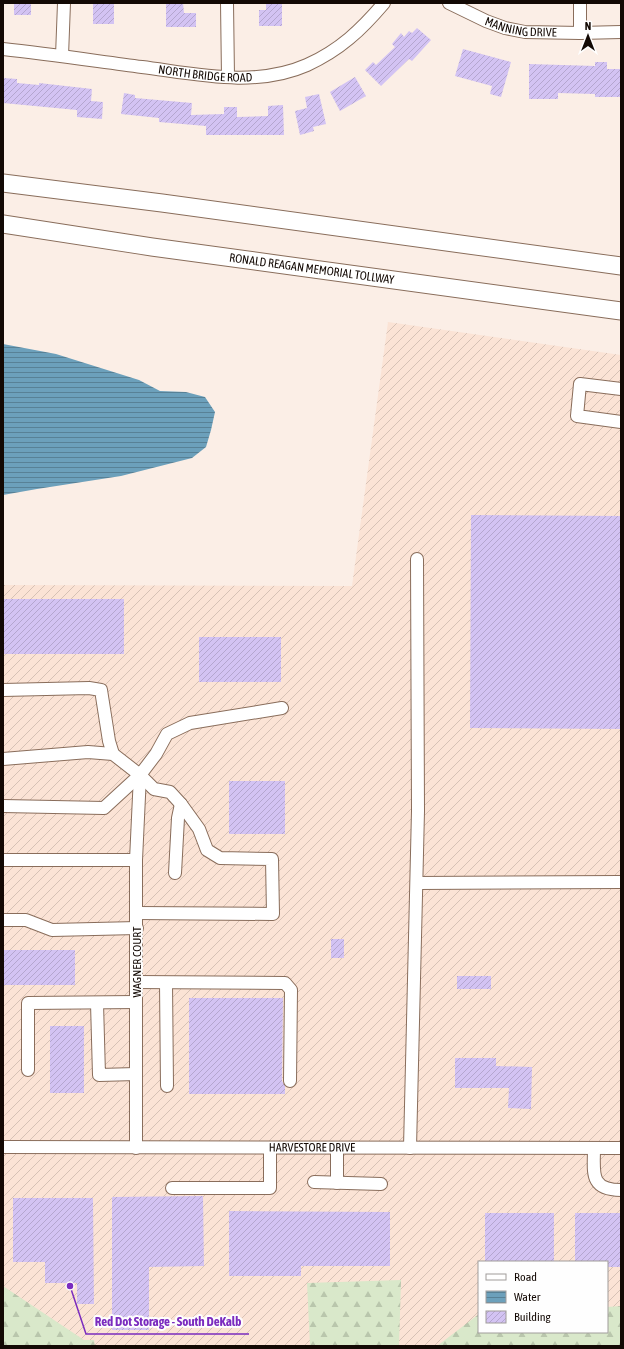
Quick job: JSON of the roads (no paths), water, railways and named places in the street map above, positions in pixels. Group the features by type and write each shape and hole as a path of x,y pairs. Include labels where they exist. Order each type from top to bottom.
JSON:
{"highway":[{"path":"3,183 162,203 621,266"},
{"name":"RONALD REAGAN MEMORIAL TOLLWAY","path":"3,224 168,249 621,311"}],"street":[{"path":"62,56 64,3"},
{"path":"227,3 228,77"},
{"name":"NORTH BRIDGE ROAD","path":"3,49 228,77 242,78 273,76 306,65 332,52 353,36 384,3"},
{"name":"MANNING DRIVE","path":"449,3 486,21 505,28 525,32 621,32"},
{"path":"580,3 580,33"},
{"path":"621,389 580,384 577,416 621,422"},
{"path":"410,1148 418,811 417,559"},
{"path":"3,690 89,688 101,690 109,741 113,754"},
{"path":"3,806 104,808 140,775 156,754 167,734 190,723 282,708"},
{"path":"3,759 88,752 113,754 140,775 154,789 170,792 181,804 199,829 207,850 220,858 272,859 273,914 137,914"},
{"name":"WAGNER COURT","path":"136,1148 136,860 140,775"},
{"path":"175,873 178,818 181,804"},
{"path":"3,860 136,860"},
{"path":"417,883 621,882"},
{"path":"3,920 26,920 52,930 137,928"},
{"path":"136,982 284,983 291,990 290,1081"},
{"path":"166,983 167,1086"},
{"path":"28,1070 28,1003 136,1002"},
{"path":"97,1003 99,1075 136,1074"},
{"name":"HARVESTORE DRIVE","path":"3,1147 621,1148"},
{"path":"172,1188 270,1188 270,1148"},
{"path":"337,1148 337,1183"},
{"path":"594,1148 594,1178 601,1186 610,1190 621,1190"},
{"path":"314,1182 381,1184"}],"water":[{"path":"3,344 56,354 139,380 160,391 186,392 205,397 215,412 206,447 192,458 121,476 3,495"}],"place":[{"name":"Red Dot Storage - South DeKalb","path":"70,1286"}]}
